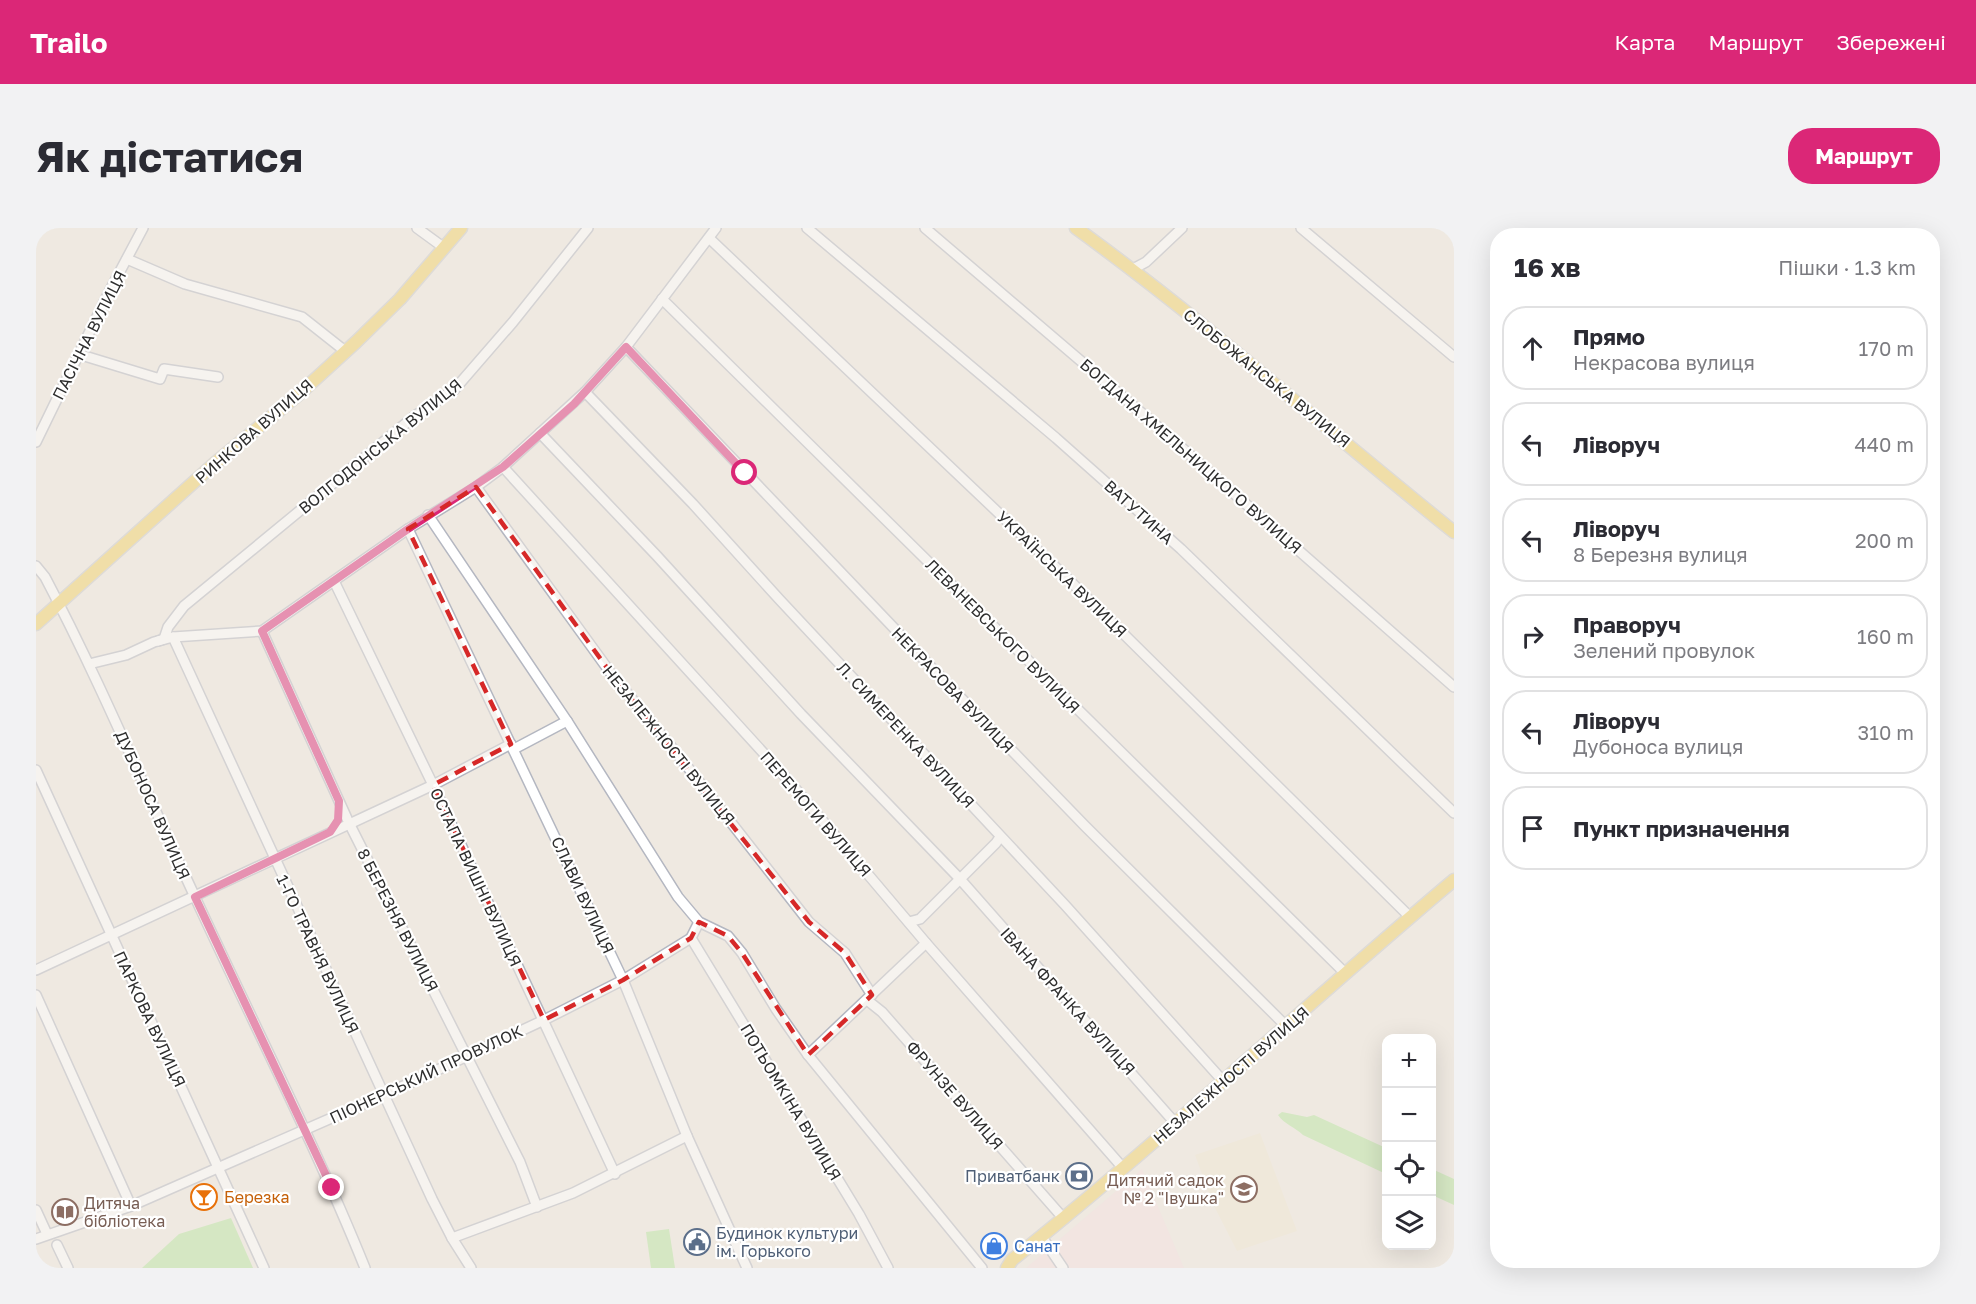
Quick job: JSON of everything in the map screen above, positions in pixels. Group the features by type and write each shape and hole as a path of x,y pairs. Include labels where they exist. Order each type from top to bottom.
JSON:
{"main road":[{"name":"РИНКОВА ВУЛИЦЯ","path":"36,624 214,464 299,394 400,299 461,228"},
{"name":"СЛОБОЖАНСЬКА ВУЛИЦЯ","path":"1076,228 1133,269 1454,532"},
{"name":"НЕЗАЛЕЖНОСТІ ВУЛИЦЯ","path":"1007,1268 1012,1260 1176,1124 1345,973 1454,880"}],"street":[{"name":"ПАСІЧНА ВУЛИЦЯ","path":"36,442 143,228"},
{"path":"417,228 443,248"},
{"name":"ВОЛГОДОНСЬКА ВУЛИЦЯ","path":"154,642 164,639 168,627 184,606 416,415 454,390 513,322 588,228"},
{"path":"89,664 126,655 154,642 173,637 262,631 428,515 476,487 503,467 585,393 626,347 716,228"},
{"name":"ВАТУТИНА","path":"807,228 1056,438 1181,549 1454,813"},
{"name":"БОГДАНА ХМЕЛЬНИЦКОГО ВУЛИЦЯ","path":"925,228 1164,432 1454,687"},
{"path":"1133,269 1146,262 1182,228"},
{"path":"1301,228 1454,357"},
{"name":"УКРАЇНСЬКА ВУЛИЦЯ","path":"709,238 1066,577 1410,917"},
{"path":"127,259 185,285 302,317 345,351"},
{"name":"ЛЕВАНЕВСЬКОГО ВУЛИЦЯ","path":"662,299 1345,973"},
{"name":"НЕКРАСОВА ВУЛИЦЯ","path":"626,347 1069,810 1287,1027"},
{"path":"78,354 160,379 164,369 218,377"},
{"name":"Л. СИМЕРЕНКА ВУЛИЦЯ","path":"585,393 693,504 1108,951 1223,1081"},
{"name":"ІВАНА ФРАНКА ВУЛИЦЯ","path":"540,433 644,542 801,714 960,879 1176,1124"},
{"name":"ПЕРЕМОГИ ВУЛИЦЯ","path":"503,467 789,781 926,943 1123,1168"},
{"name":"НЕЗАЛЕЖНОСТІ ВУЛИЦЯ","path":"476,487 610,672 809,922 845,953 870,998"},
{"path":"428,515 567,721 678,897 699,922 728,936 742,953 776,1009 808,1055 982,1268"},
{"name":"СЛАВИ ВУЛИЦЯ","path":"408,529 623,980 687,1136 747,1268"},
{"path":"36,566 45,577 59,604"},
{"name":"ОСТАПА ВИШНІ ВУЛИЦЯ","path":"334,581 433,784 615,1174"},
{"name":"ДУБОНОСА ВУЛИЦЯ","path":"59,604 332,1188 365,1268"},
{"name":"8 БЕРЕЗНЯ ВУЛИЦЯ","path":"262,631 358,842 520,1162 537,1207"},
{"name":"1-ГО ТРАВНЯ ВУЛИЦЯ","path":"173,637 384,1095 452,1238 471,1268"},
{"path":"36,970 567,721"},
{"name":"ПАРКОВА ВУЛИЦЯ","path":"36,770 264,1268"},
{"path":"330,832 338,820 339,801"},
{"path":"358,842 358,826 369,814"},
{"path":"909,922 920,919 1000,837"},
{"path":"691,938 699,922"},
{"name":"ПІОНЕРСЬКИЙ ПРОВУЛОК","path":"36,1239 131,1206 384,1095 623,980 691,938"},
{"name":"ПОТЬОМКІНА ВУЛИЦЯ","path":"691,938 859,1214 888,1268"},
{"path":"808,1055 926,943"},
{"path":"36,995 131,1206"},
{"name":"ФРУНЗЕ ВУЛИЦЯ","path":"870,998 1064,1219"},
{"path":"452,1238 573,1193 687,1136"},
{"path":"36,1210 47,1234"},
{"path":"1042,1237 1064,1268"},
{"path":"57,1245 68,1268"}],"highlighted area":[{"path":"476,487 610,672 809,922 845,953 872,995 808,1055 742,953 728,936 699,922 691,938 623,980 544,1020 433,785 511,744 408,529"}],"shaded area":[{"name":"Дитячий садок № 2 \"Івушка\"","path":"1260,1133 1297,1231 1237,1251 1213,1204 1195,1155"},
{"path":"1142,1169 1184,1268 1026,1268"}],"green space":[{"path":"1282,1112 1307,1117 1314,1115 1382,1146 1382,1172 1303,1135 1278,1115"},
{"path":"1436,1171 1454,1179 1454,1205 1436,1197"},
{"path":"231,1218 253,1268 142,1268 179,1234"},
{"path":"669,1229 675,1268 651,1268 646,1232"}],"place":[{"name":"Приватбанк","path":"1079,1176"},
{"name":"Дитячий садок № 2 \"Івушка\"","path":"1244,1189"},
{"name":"Березка","path":"204,1197"},
{"name":"Дитяча бібліотека","path":"65,1212"},
{"name":"Будинок культури ім. Горького","path":"697,1242"},
{"name":"Санат","path":"994,1246"}],"route":[{"path":"332,1188 195,897 330,832 338,820 339,801 262,631 428,515 476,487 503,467 574,404 626,347 745,473"}]}
